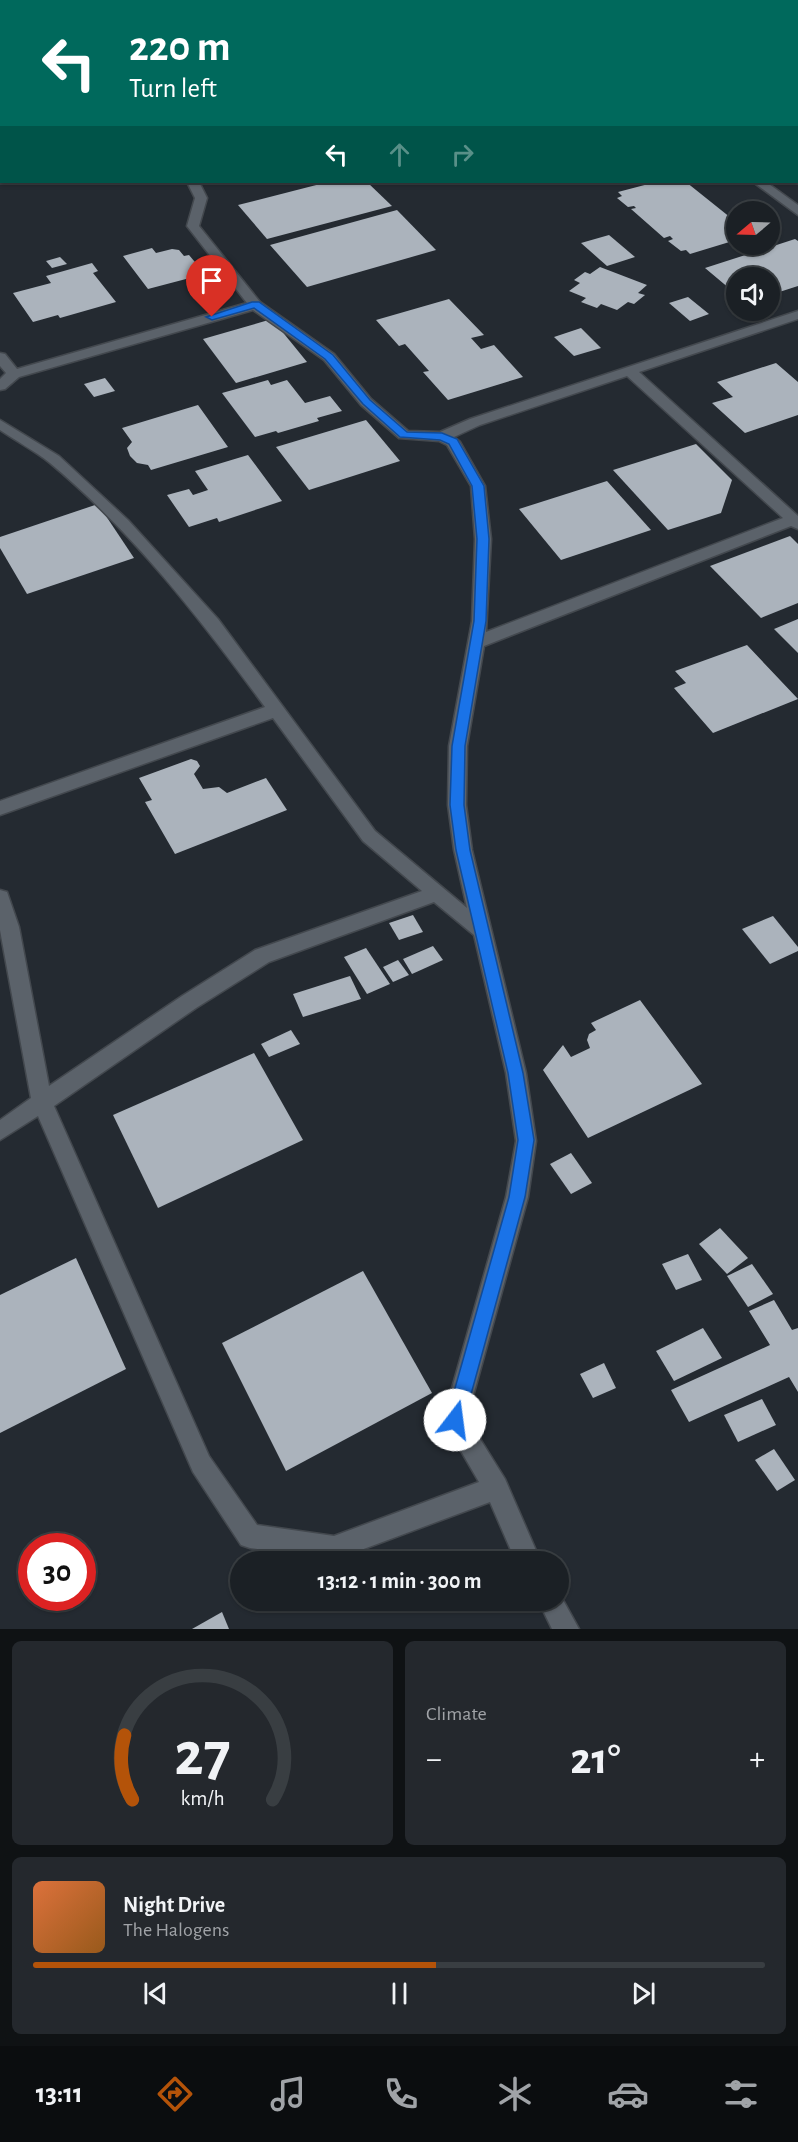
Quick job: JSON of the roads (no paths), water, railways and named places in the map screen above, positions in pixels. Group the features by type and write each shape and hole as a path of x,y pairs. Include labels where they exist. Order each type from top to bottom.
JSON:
{"street":[{"path":"194,183 201,198 193,226 255,304 329,357 366,402 404,435 442,437 453,442 478,486 483,539 480,621 459,746 457,805 463,850 516,1073 526,1140 517,1197 455,1420 496,1488 524,1551"},
{"path":"760,183 798,211"},
{"path":"0,386 14,375 255,304"},
{"path":"442,437 475,422 798,315"},
{"path":"0,357 14,375"},
{"path":"477,642 796,522 631,372"},
{"path":"0,424 54,459 123,523 212,623 369,836 482,931"},
{"path":"0,807 276,710"},
{"path":"0,1131 189,1002 262,956 437,893"},
{"path":"0,897 9,927 42,1102 201,1464 250,1536 334,1548 496,1488"},
{"path":"556,1611 566,1629"}]}
